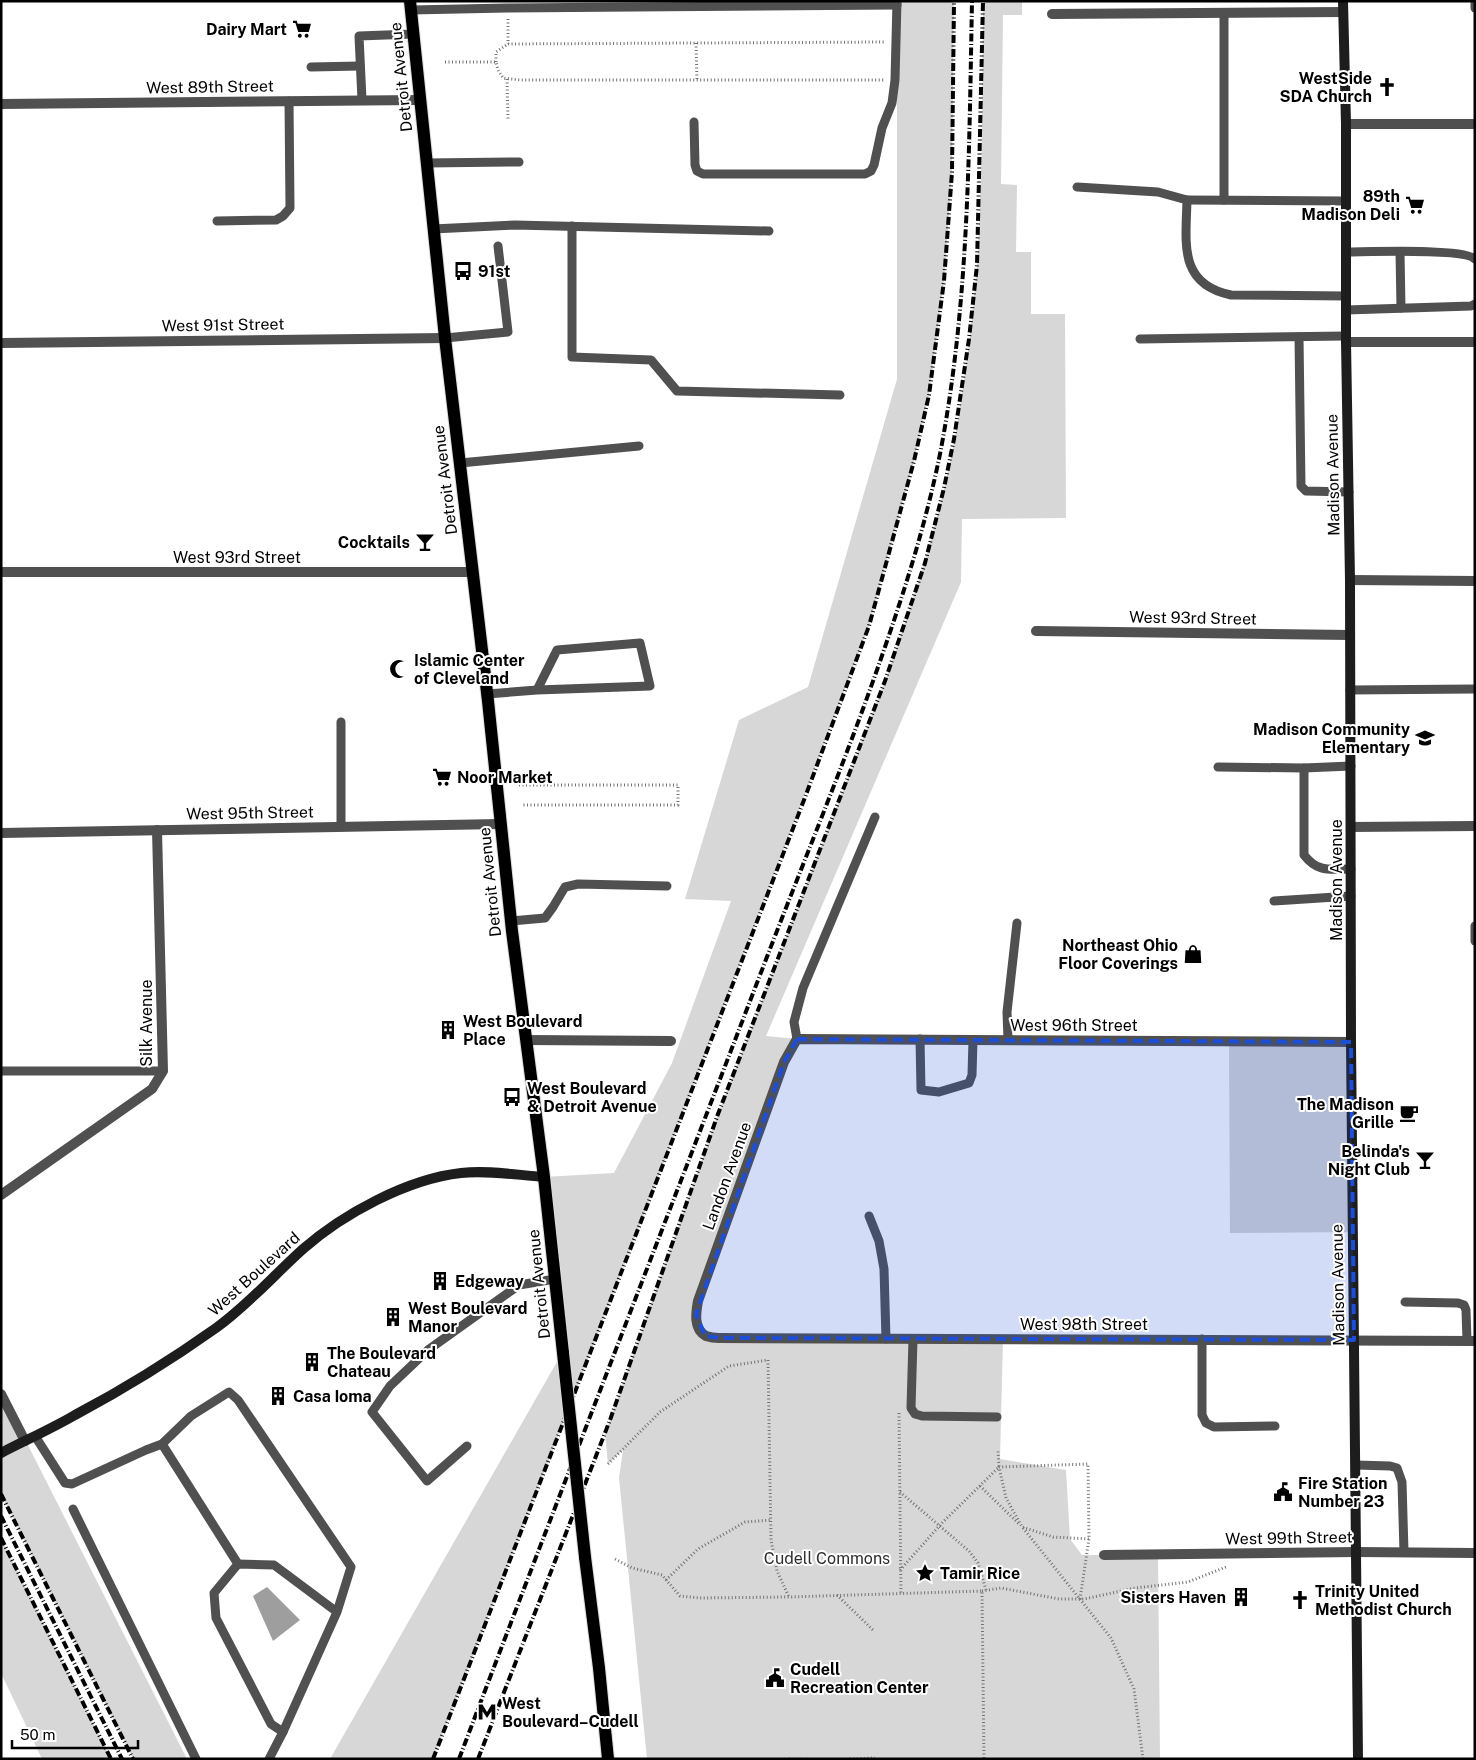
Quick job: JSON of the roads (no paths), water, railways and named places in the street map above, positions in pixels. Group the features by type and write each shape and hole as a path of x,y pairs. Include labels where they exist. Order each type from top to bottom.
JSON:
{"main road":[{"name":"Detroit Avenue","path":"411,6 445,338 487,694 511,921 544,1177 608,1759"}],"street":[{"name":"Madison Avenue","path":"1343,1 1346,124 1346,339 1350,580 1351,1042 1358,1759"},
{"path":"1052,14 1343,12"},
{"name":"West 89th Street","path":"1,104 420,100"},
{"path":"1346,124 1475,124"},
{"name":"West 91st Street","path":"1,343 445,338"},
{"path":"1346,339 1475,342"},
{"name":"West 93rd Street","path":"1,572 472,572"},
{"path":"1350,580 1475,582"},
{"name":"West 93rd Street","path":"1036,631 1350,635"},
{"name":"West 95th Street","path":"1,833 500,824"},
{"path":"1351,827 1475,826"},
{"name":"Silk Avenue","path":"1,1195 152,1089 163,1070 157,830"},
{"name":"West 96th Street","path":"797,1039 1351,1042"},
{"name":"Landon Avenue","path":"698,1326 696,1314 698,1301 784,1062 797,1039"},
{"path":"526,1040 671,1041"},
{"name":"West Boulevard","path":"1,1453 76,1415 195,1343 236,1312 305,1248 365,1207 414,1185 455,1174 486,1173 544,1177"},
{"name":"West 98th Street","path":"698,1326 705,1336 719,1338 1471,1341"},
{"path":"1,1394 30,1438"},
{"name":"West 99th Street","path":"1104,1556 1357,1552 1475,1553"}],"lane":[{"path":"1475,1 1475,8"},
{"path":"411,6 507,8 897,3 897,42 892,103 882,128 871,171 865,174 703,174 697,171 695,166 694,122"},
{"path":"1221,200 1224,13"},
{"path":"362,100 359,36 413,34"},
{"path":"311,67 360,66"},
{"path":"217,221 276,220 283,216 290,208 289,101"},
{"path":"426,163 520,162"},
{"path":"1077,187 1158,192 1187,200 1346,201"},
{"path":"1187,200 1186,236 1188,257 1193,272 1204,284 1216,292 1231,295 1346,296"},
{"path":"433,229 515,224 769,231"},
{"path":"572,226 572,357 651,360 677,391 840,396"},
{"path":"445,338 508,332 498,246"},
{"path":"1346,252 1452,253 1472,257 1475,260"},
{"path":"1400,252 1401,308"},
{"path":"1346,310 1471,306 1475,304"},
{"path":"1140,339 1299,337 1346,339"},
{"path":"1299,337 1300,486 1306,490 1349,492"},
{"path":"460,463 639,446"},
{"path":"487,694 537,690 650,686 640,643 558,650 537,690"},
{"path":"1350,690 1475,689"},
{"path":"341,722 341,826"},
{"path":"1218,768 1351,766"},
{"path":"1304,768 1304,855 1312,865 1325,869 1351,869"},
{"path":"797,1039 794,1022 802,988 875,817"},
{"path":"511,921 544,918 565,887 578,884 667,886"},
{"path":"1274,901 1351,896"},
{"path":"1008,1040 1007,1012 1017,924"},
{"path":"1475,926 1475,941"},
{"path":"920,1039 921,1090 939,1092 969,1083 972,1075 973,1040"},
{"path":"1,1070 163,1070"},
{"path":"869,1216 879,1241 884,1269 886,1339"},
{"path":"467,1446 427,1481 372,1412 390,1386 428,1350 520,1285 555,1279"},
{"path":"1405,1302 1458,1303 1464,1305 1471,1341"},
{"path":"913,1339 911,1408 915,1414 922,1416 997,1417"},
{"path":"1202,1340 1202,1415 1206,1423 1214,1427 1275,1426"},
{"path":"30,1438 65,1483 72,1484 162,1444 191,1416 228,1392 238,1400 351,1567 337,1612 269,1759"},
{"path":"162,1444 238,1564"},
{"path":"1356,1465 1397,1468 1402,1482 1404,1552"},
{"path":"73,1509 196,1759"},
{"path":"238,1564 274,1565 337,1612"},
{"path":"238,1564 214,1593 216,1618 271,1724 282,1732"}],"railway":[{"path":"433,1759 804,800 869,626 914,461 929,395 944,281 952,172 954,1"},
{"path":"459,1759 843,762 873,682 916,549 940,454 950,398 957,341 966,228 972,1"},
{"path":"478,1759 610,1420 718,1114 885,681 925,563 954,439 969,339 977,265 983,1"},
{"path":"1,1494 133,1759"},
{"path":"1,1516 122,1759"},
{"path":"1,1538 111,1759"}],"place":[{"name":"Dairy Mart","path":"302,29"},
{"name":"WestSide SDA Church","path":"1387,87"},
{"name":"89th Madison Deli","path":"1415,205"},
{"name":"91st","path":"463,271"},
{"name":"Cocktails","path":"425,542"},
{"name":"Islamic Center of Cleveland","path":"399,669"},
{"name":"Madison Community Elementary","path":"1425,738"},
{"name":"Noor Market","path":"442,777"},
{"name":"Northeast Ohio Floor Coverings","path":"1193,954"},
{"name":"West Boulevard Place","path":"448,1030"},
{"name":"West Boulevard & Detroit Avenue","path":"512,1097"},
{"name":"The Madison Grille","path":"1409,1113"},
{"name":"Belinda's Night Club","path":"1425,1160"},
{"name":"Edgeway","path":"440,1281"},
{"name":"West Boulevard Manor","path":"393,1317"},
{"name":"The Boulevard Chateau","path":"312,1362"},
{"name":"Casa Ioma","path":"278,1396"},
{"name":"Fire Station Number 23","path":"1283,1492"},
{"name":"Tamir Rice","path":"925,1573"},
{"name":"Sisters Haven","path":"1241,1597"},
{"name":"Trinity United Methodist Church","path":"1300,1600"},
{"name":"Cudell Recreation Center","path":"775,1678"},
{"name":"West Boulevard–Cudell","path":"487,1712"}],"park label":[{"name":"Cudell Commons","path":"827,1558"}]}
